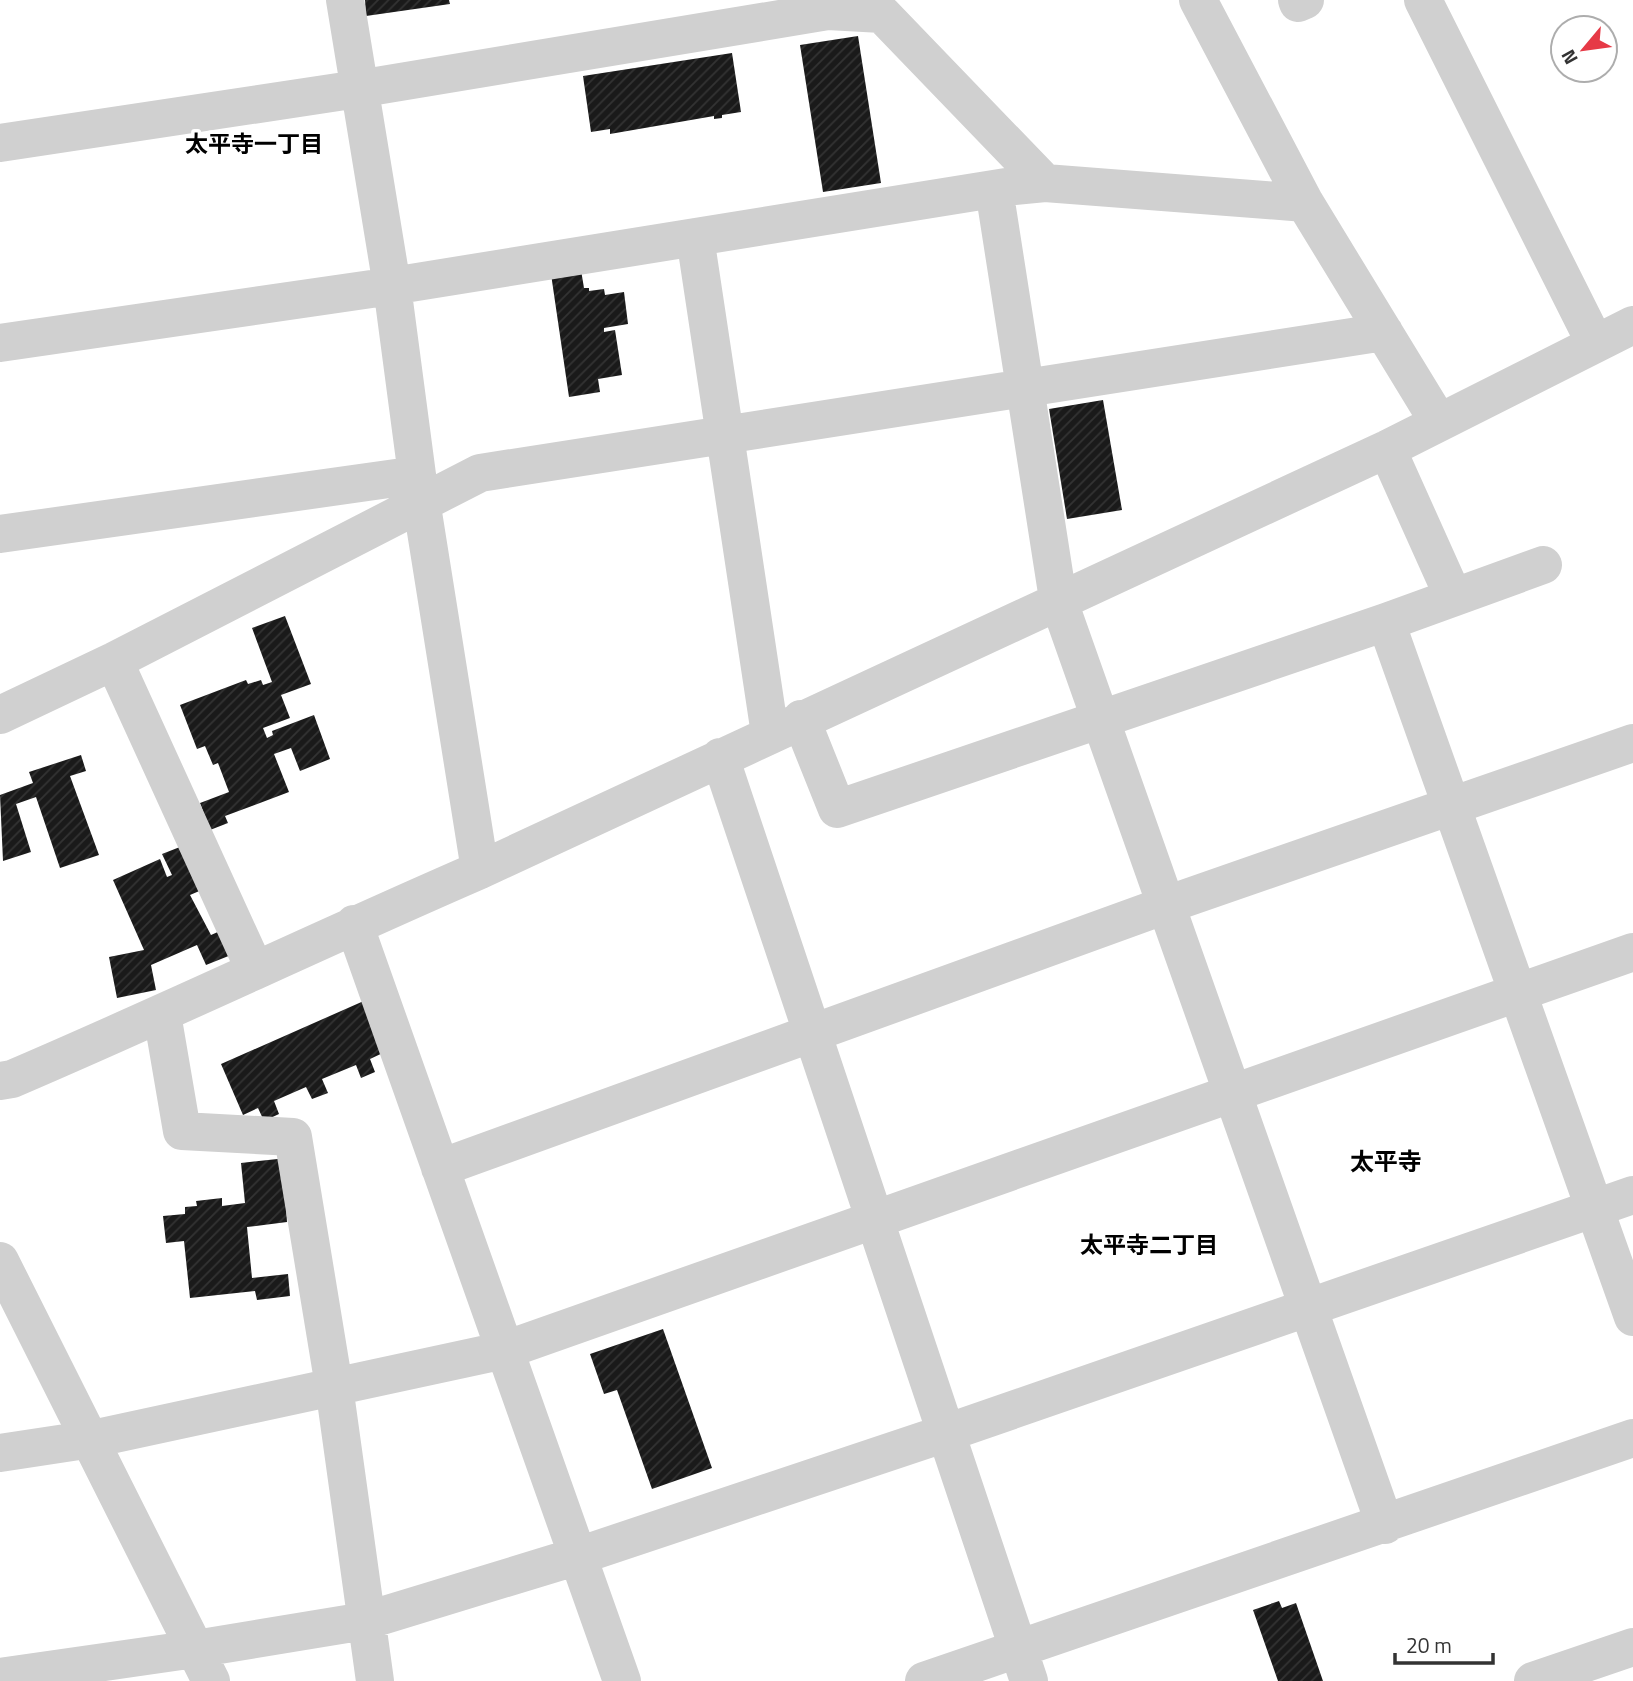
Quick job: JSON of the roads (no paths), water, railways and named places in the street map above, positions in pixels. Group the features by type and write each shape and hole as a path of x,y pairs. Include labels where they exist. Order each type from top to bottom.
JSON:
{"street":[{"path":"345,0 392,286 419,488 480,870"},
{"path":"1199,0 1305,203 1438,421"},
{"path":"1297,0 1298,3 1304,0"},
{"path":"1423,0 1595,343"},
{"path":"0,143 358,89 828,11 882,14 1045,183"},
{"path":"0,343 392,286 1045,183 1305,203"},
{"path":"995,189 1058,599 1385,1525"},
{"path":"695,237 725,435 785,727 837,809 1386,622 1542,565"},
{"path":"0,1080 12,1079 162,1014 354,924 480,870 1058,599 1387,449 1633,325"},
{"path":"0,534 419,488 480,473 1384,332"},
{"path":"1387,449 1454,596"},
{"path":"0,715 114,661 419,488"},
{"path":"1386,622 1633,1317"},
{"path":"114,661 255,970"},
{"path":"440,1168 811,1031 1633,743"},
{"path":"720,757 1024,1665"},
{"path":"354,924 622,1681"},
{"path":"0,1453 92,1439 505,1350 1633,952"},
{"path":"162,1014 182,1131 293,1137 334,1386 374,1681"},
{"path":"0,1676 203,1665 365,1621 578,1556 946,1433 1633,1195"},
{"path":"0,1261 92,1439 203,1665"},
{"path":"924,1681 1024,1665 1385,1525 1633,1438"},
{"path":"1533,1681 1633,1647"}],"district":[{"name":"太平寺一丁目","path":"254,144"},
{"name":"太平寺","path":"1386,1162"},
{"name":"太平寺二丁目","path":"1149,1245"}]}
